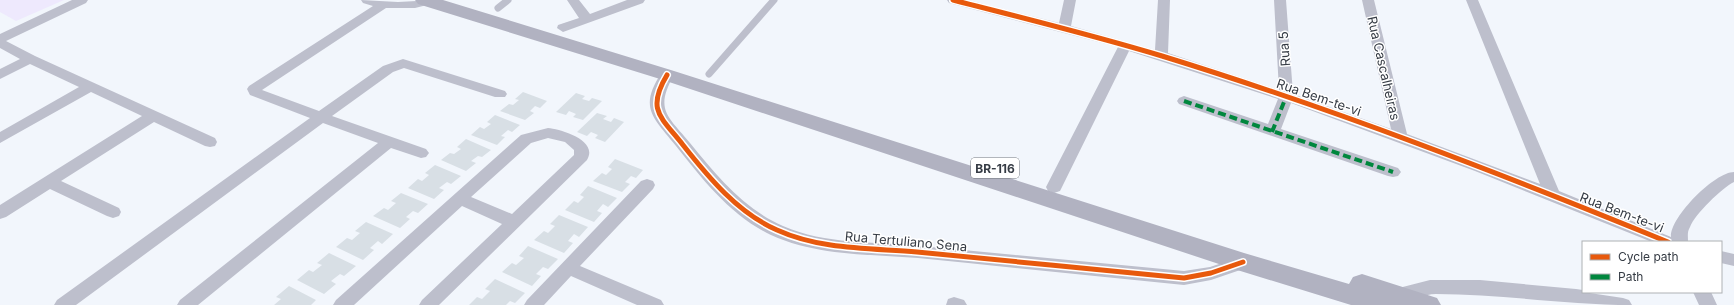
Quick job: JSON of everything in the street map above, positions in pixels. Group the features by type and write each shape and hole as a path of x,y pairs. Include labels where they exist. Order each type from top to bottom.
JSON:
{"highway":[{"path":"427,0 667,75 1243,262 1334,289 1389,300"},
{"path":"473,0 503,4 563,28"},
{"name":"BR-116","path":"563,28 709,74 1054,187 1389,300 1428,305"}],"street":[{"path":"0,38 82,0"},
{"path":"367,0 384,4 406,5 427,0"},
{"path":"573,0 587,19"},
{"path":"563,28 639,0"},
{"name":"Rua Bem-te-vi","path":"953,0 969,2 1161,56 1286,97 1400,136 1665,241"},
{"path":"1064,29 1070,0"},
{"path":"1161,56 1164,0"},
{"name":"Rua 5","path":"1280,0 1286,97"},
{"name":"Rua Cascalheiras","path":"1368,0 1400,136"},
{"path":"1472,0 1553,197"},
{"path":"384,4 254,90 255,92 321,117 421,153"},
{"path":"0,43 30,59 210,142"},
{"path":"1054,187 1125,46"},
{"path":"0,75 30,59"},
{"path":"63,305 388,69 403,63 500,94"},
{"name":"Rua Tertuliano Sena","path":"667,75 658,88 655,103 660,115 692,156 716,185 733,200 775,229 796,239 817,244 844,247 913,251 1184,278 1211,273 1243,262"},
{"path":"0,138 90,87"},
{"path":"1272,132 1286,97"},
{"path":"1184,101 1393,172"},
{"path":"0,213 153,116"},
{"path":"342,305 531,136 545,133 559,135 574,140 581,148 582,156 428,305"},
{"path":"186,305 389,142"},
{"path":"1680,241 1680,233 1688,214 1732,173"},
{"path":"49,182 113,212"},
{"path":"533,305 648,184"},
{"path":"460,199 514,222"},
{"path":"1722,257 1734,260"},
{"path":"568,268 654,305"},
{"path":"1389,300 1430,287 1480,287 1576,296 1623,305"},
{"path":"1334,289 1366,305"},
{"path":"1702,293 1708,305"}],"lane":[{"path":"709,74 774,0"}],"shaded area":[{"path":"0,0 64,0 16,21 0,12"}],"building":[{"path":"523,92 547,101 540,108 535,106 530,111 534,113 525,120 500,111 509,104 513,105 519,100 515,99"},
{"path":"576,93 585,96 582,99 589,101 592,98 602,101 583,120 573,117 576,114 569,111 566,115 556,112"},
{"path":"597,113 607,116 603,119 611,122 614,118 624,122 605,142 595,138 598,135 591,132 587,136 577,132"},
{"path":"495,115 520,125 512,132 508,130 501,136 505,137 497,145 471,135 480,127 484,129 491,124 487,122"},
{"path":"466,139 491,150 482,157 478,156 471,161 476,163 466,171 441,160 450,153 454,154 461,149 457,147"},
{"path":"615,159 643,170 636,178 631,176 625,182 630,184 622,192 593,181 602,173 606,175 612,169 608,167"},
{"path":"435,165 461,176 451,184 447,182 439,188 444,190 434,199 408,188 418,179 422,181 429,175 425,173"},
{"path":"588,186 617,198 608,207 603,204 597,211 602,213 594,222 565,210 574,201 578,203 584,197 580,195"},
{"path":"401,193 428,204 418,213 413,211 406,217 410,219 400,228 373,216 384,208 388,210 396,203 391,201"},
{"path":"559,215 588,227 579,237 574,234 568,241 573,243 564,253 534,240 544,231 548,233 555,226 550,224"},
{"path":"366,222 393,234 382,244 378,241 370,248 374,250 363,260 336,247 347,238 352,240 360,233 355,231"},
{"path":"528,246 558,259 548,269 543,267 536,274 541,276 532,286 502,272 512,263 516,265 524,258 519,256"},
{"path":"329,253 356,266 344,276 340,274 331,281 336,284 324,294 297,280 309,270 313,272 322,265 317,263"},
{"path":"495,279 525,293 515,303 510,301 506,305 469,305 477,297 482,299 490,291 485,289"},
{"path":"289,286 316,300 311,305 274,305 281,299 276,297"}],"marked path":[{"path":"1272,132 1286,97"},
{"path":"1184,101 1393,172"}],"cycle path":[{"path":"953,0 1136,48 1290,98 1417,143 1543,191 1666,241"},
{"path":"667,75 660,86 656,104 658,111 667,125 712,180 736,203 762,222 793,237 810,242 845,247 917,252 1184,278 1211,273 1243,262"}]}
